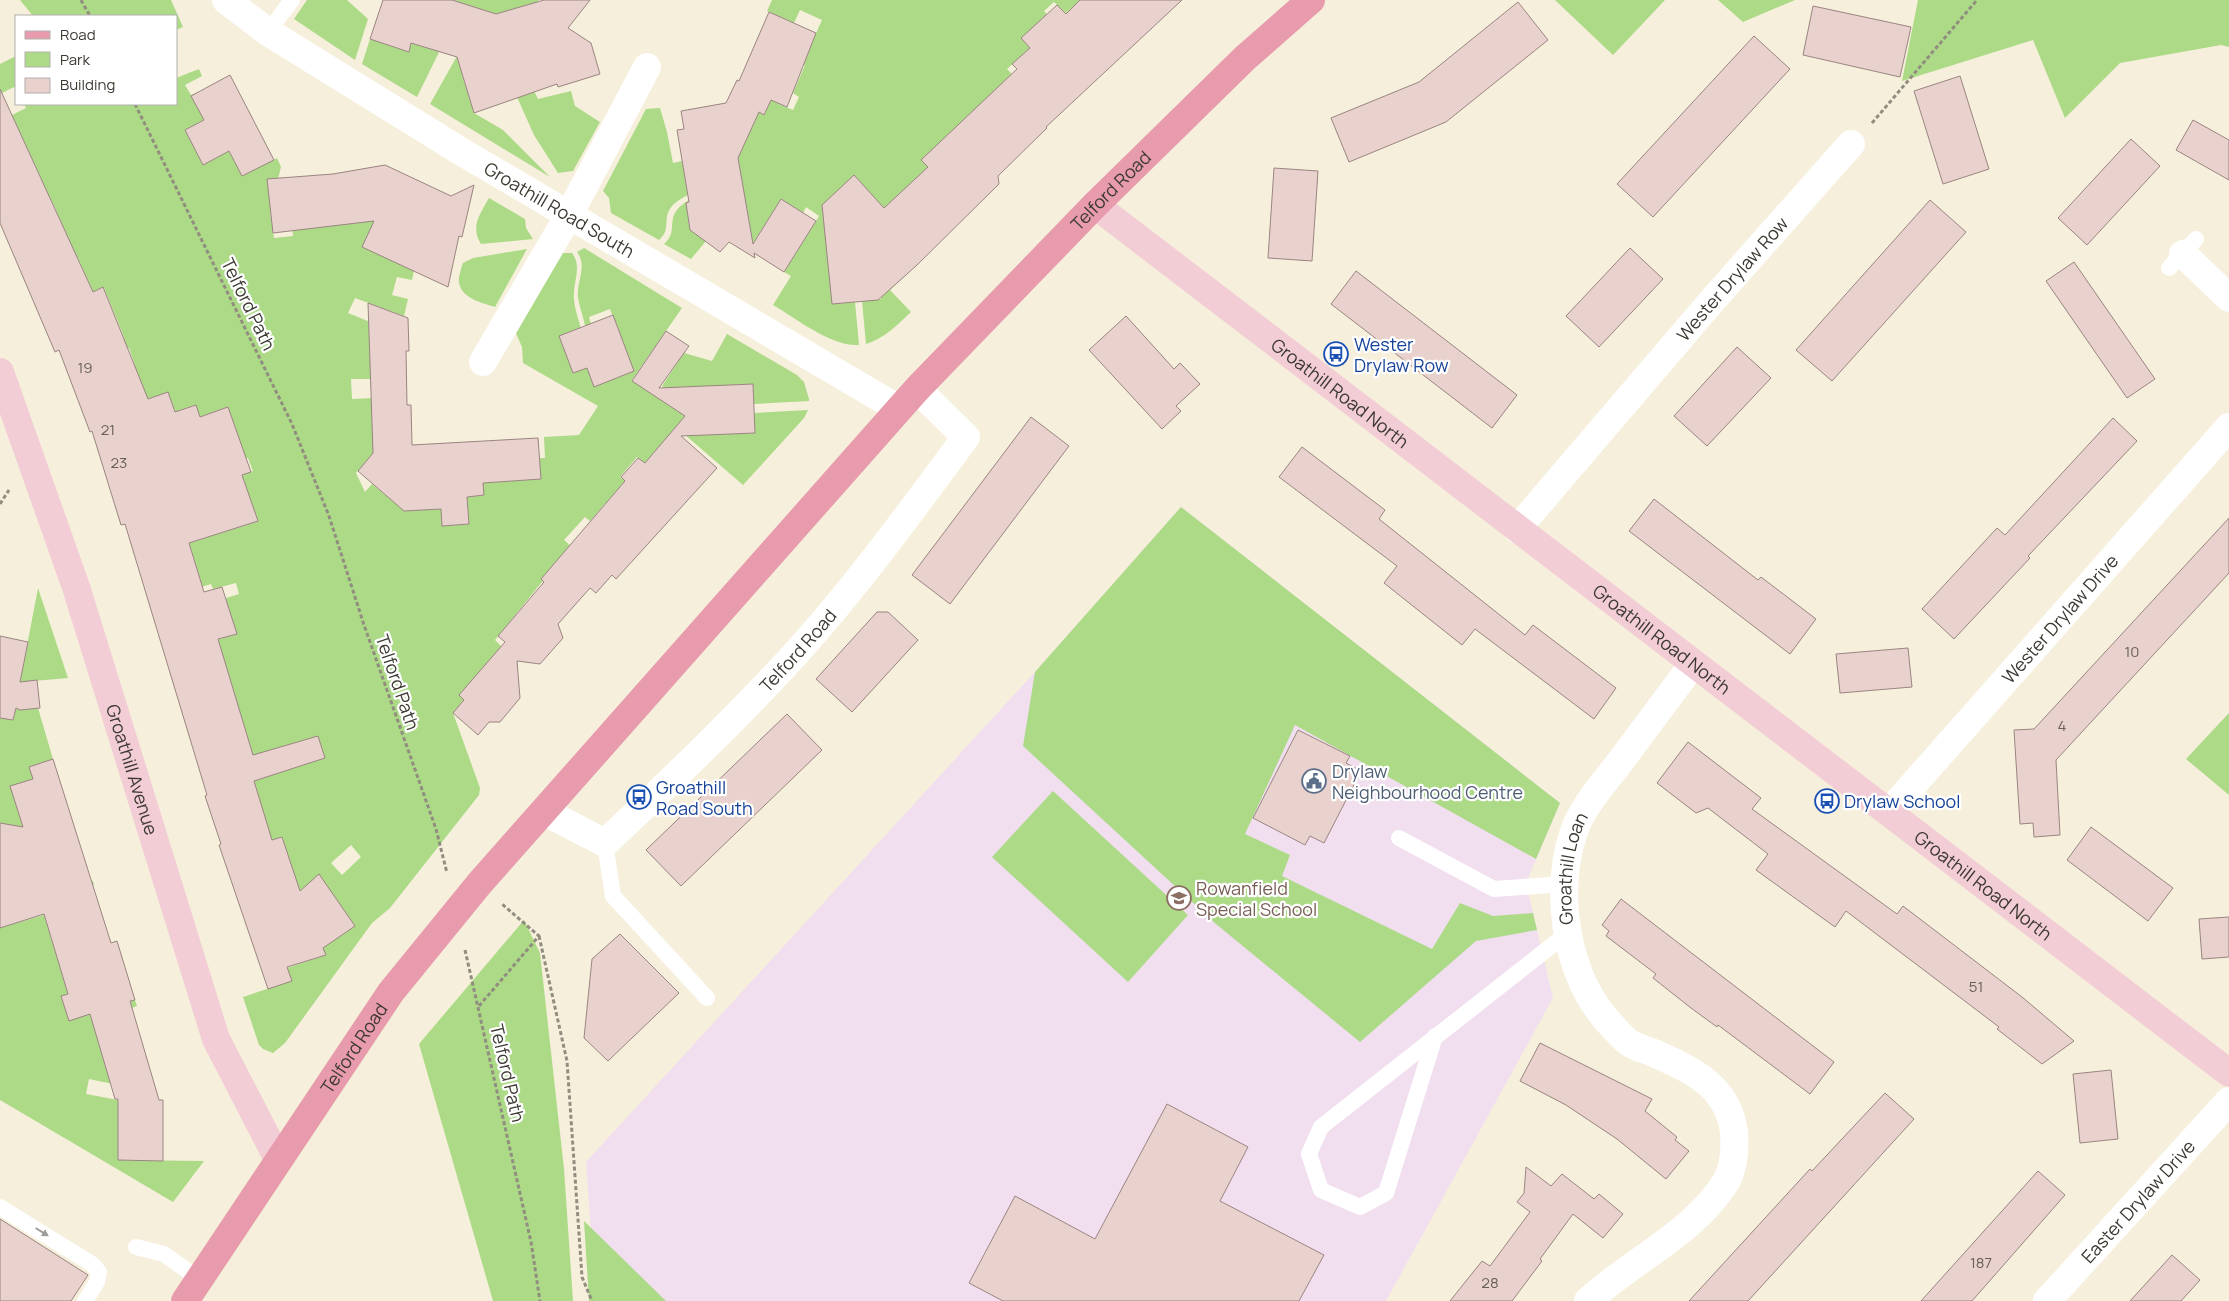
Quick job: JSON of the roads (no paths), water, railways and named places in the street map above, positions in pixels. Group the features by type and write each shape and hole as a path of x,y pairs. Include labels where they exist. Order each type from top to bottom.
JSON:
{"main road":[{"name":"Telford Road","path":"192,1290 278,1158 391,992 479,884 545,812 908,399 1095,205 1246,58 1311,0"}],"street":[{"name":"Groathill Road South","path":"226,0 268,32 569,215 908,399"},
{"path":"483,362 569,215 647,67"},
{"name":"Wester Drylaw Row","path":"1517,529 1718,295 1851,144"},
{"name":"Groathill Road North","path":"1095,205 2229,1073"},
{"path":"2183,254 2229,298"},
{"name":"Groathill Avenue","path":"0,372 76,587 216,1038 278,1158"},
{"name":"Telford Road","path":"605,843 706,748 798,650 890,540 966,437 908,399"},
{"name":"Wester Drylaw Drive","path":"1889,812 2229,427"},
{"name":"Groathill Loan","path":"1588,1301 1611,1279 1703,1212 1728,1179 1735,1147 1732,1123 1722,1100 1710,1084 1692,1069 1628,1042 1604,1018 1586,988 1574,961 1569,932 1565,884 1567,860 1574,829 1596,792 1693,664"},
{"path":"545,812 605,843"},
{"name":"Easter Drylaw Drive","path":"2048,1301 2229,1100"}],"lane":[{"path":"268,32 292,0"},
{"path":"1400,838 1494,889 1565,884"},
{"path":"605,843 613,896 707,998"},
{"path":"1435,1036 1386,1193 1360,1207 1321,1190 1309,1154 1322,1127 1435,1036 1569,932"},
{"path":"0,1207 92,1264 98,1272 97,1282 85,1301"},
{"path":"136,1247 164,1254 192,1290"}],"place":[{"name":"Wester Drylaw Row","path":"1336,354"},
{"name":"Drylaw Neighbourhood Centre","path":"1314,781"},
{"name":"Groathill Road South","path":"639,797"},
{"name":"Drylaw School","path":"1827,801"},
{"name":"Rowanfield Special School","path":"1179,898"}]}
